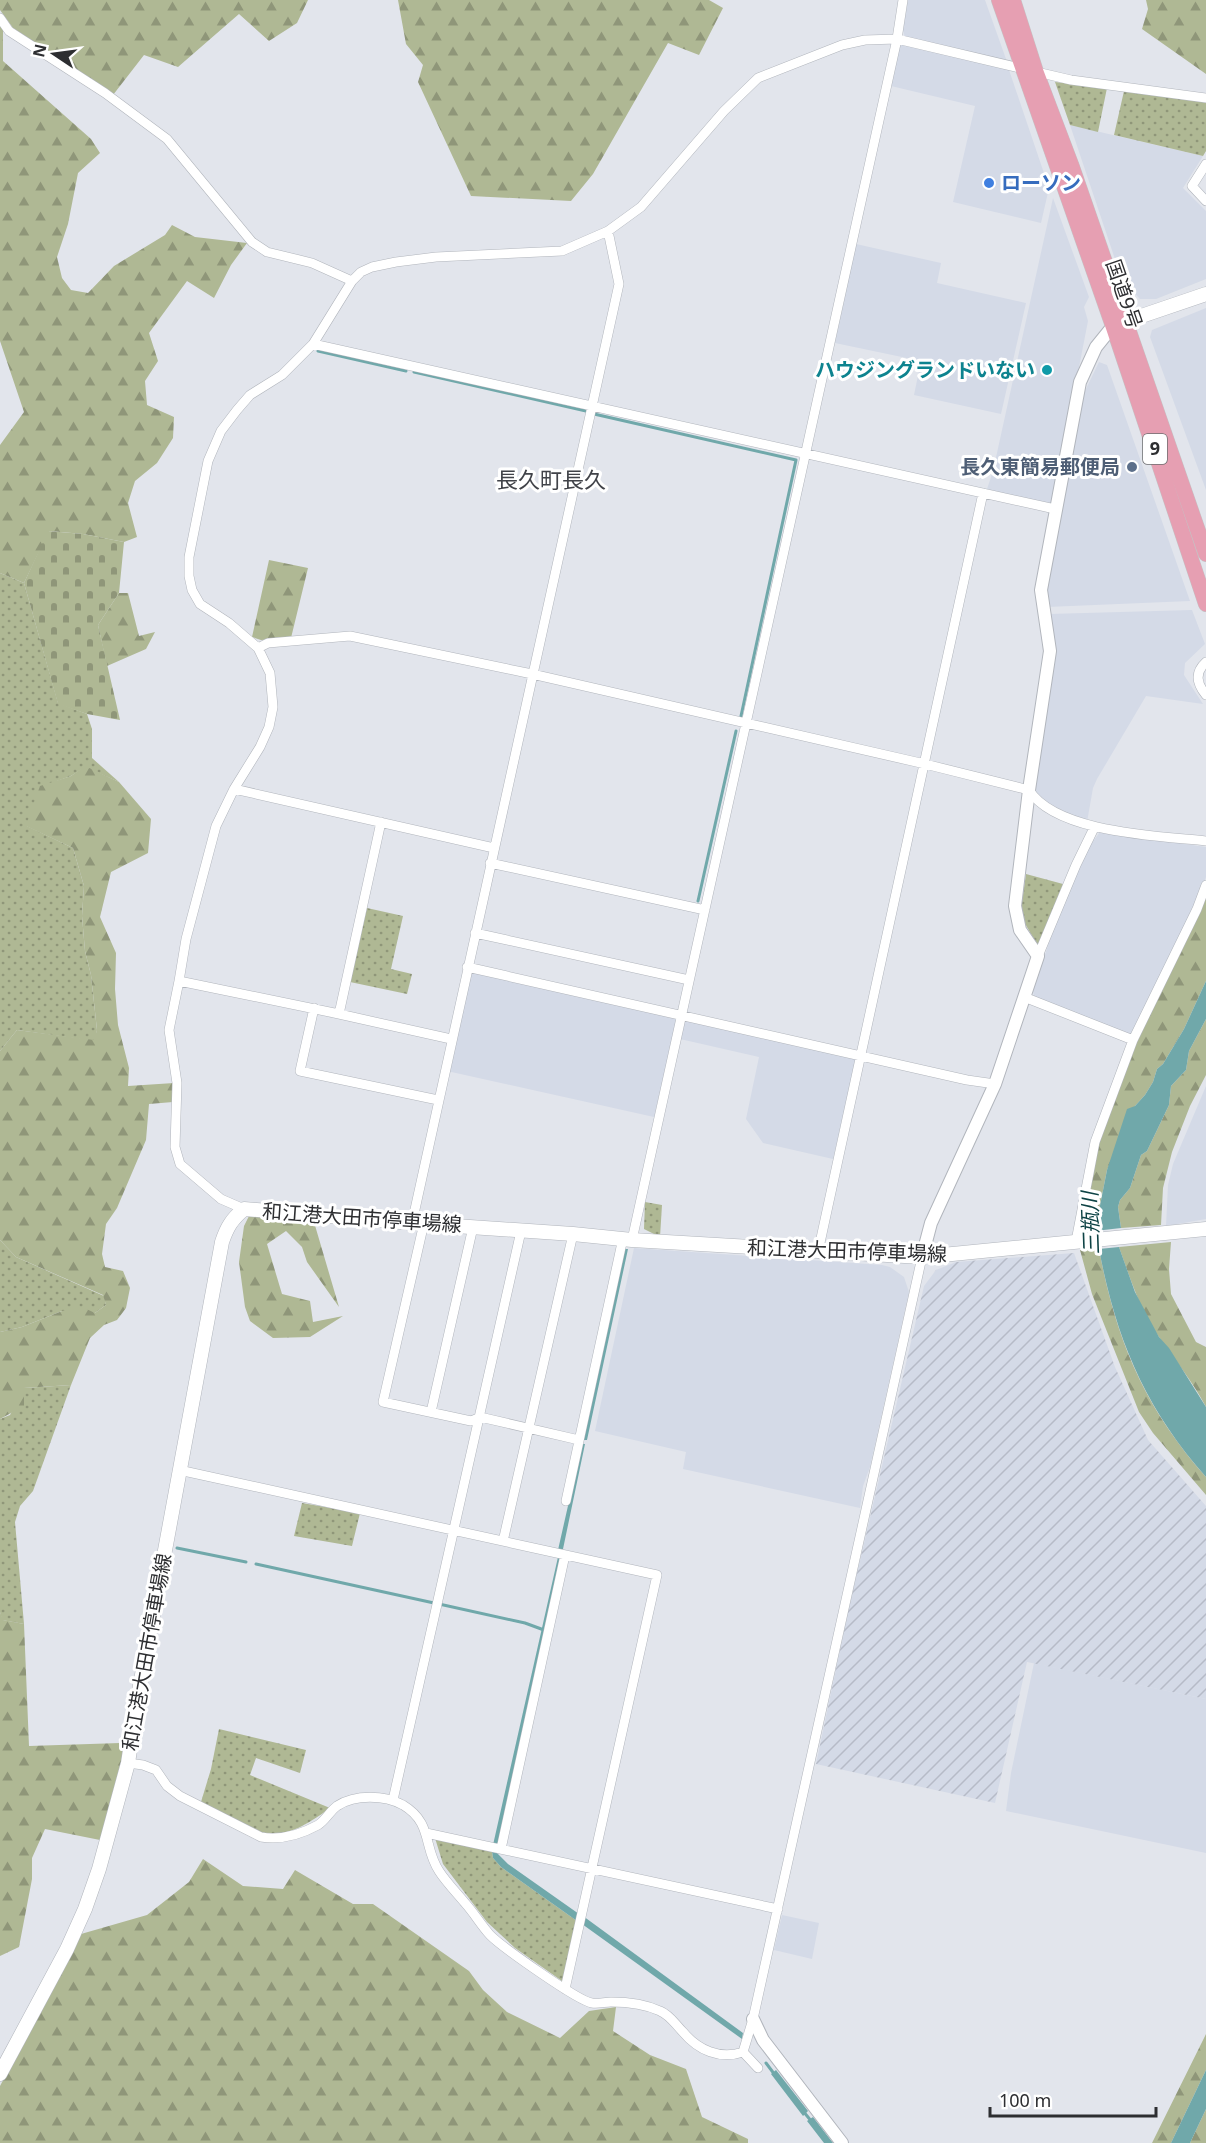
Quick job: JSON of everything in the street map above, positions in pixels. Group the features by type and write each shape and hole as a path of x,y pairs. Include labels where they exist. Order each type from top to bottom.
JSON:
{"highway":[{"name":"国道9号","path":"999,0 1029,70 1119,323 1206,554"},
{"name":"国道9号","path":"1013,0 1029,70"},
{"name":"国道9号","path":"1119,323 1206,604"}],"main road":[{"path":"1119,323 1206,294"},
{"name":"和江港大田市停車場線","path":"0,2074 68,1949 99,1869 128,1763 139,1691 222,1242 226,1227 244,1209 627,1239 922,1257 1206,1229"}],"street":[{"path":"566,1501 747,724 897,39 903,0"},
{"path":"0,18 9,31 105,93 167,139 252,242 267,252 312,263 352,281"},
{"path":"244,1209 221,1199 180,1164 175,1147 177,1083 169,1030 186,939 216,826 234,789 260,747 269,727 273,707 270,673 258,648 230,623 200,604 192,590 189,576 189,557 208,461 221,431 250,395 282,375 313,344 352,281 361,272 396,262 436,257 562,251 608,231 641,207 724,111 758,78 842,45 865,40 897,39 1071,80 1206,98"},
{"path":"1206,164 1192,186 1206,201"},
{"path":"579,1440 480,1416 471,1421 382,1402 418,1223 438,1100 619,284 608,231"},
{"path":"1038,956 1020,930 1015,906 1029,790 1050,651 1041,590 1080,381 1096,347 1119,323"},
{"path":"313,344 1055,509"},
{"path":"818,1252 983,493"},
{"path":"258,648 267,643 350,636 925,764 1029,790 1035,800 1094,828 1206,841"},
{"path":"1206,662 1201,667 1197,678 1206,695"},
{"path":"234,789 494,848"},
{"path":"339,1014 381,822"},
{"path":"743,2052 753,2019 778,1909 922,1257 932,1223 995,1084 1038,956 1094,828"},
{"path":"490,863 705,910"},
{"path":"1081,1241 1095,1142 1133,1040 1197,909 1206,885"},
{"path":"475,933 689,980"},
{"path":"467,967 967,1080 995,1084"},
{"path":"179,981 451,1039"},
{"path":"1024,997 1133,1040"},
{"path":"314,1008 300,1071 438,1100"},
{"path":"431,1412 472,1227"},
{"path":"393,1800 521,1231"},
{"path":"504,1537 573,1234"},
{"path":"179,1470 657,1575 565,1989"},
{"path":"501,1849 565,1555"},
{"path":"128,1763 156,1770 167,1786 180,1796 261,1837 276,1839 319,1825 338,1806 355,1799 372,1797 393,1800 417,1815 426,1833 438,1870 491,1936 565,1989 591,2003 639,2004 661,2011 675,2021 682,2032 694,2043 712,2053 733,2056 743,2052"},
{"path":"426,1833 778,1909"},
{"path":"753,2019 763,2040 842,2143"},
{"path":"743,2052 758,2068"}],"shaded area":[{"path":"908,0 985,0 1006,59 905,38 903,30"},
{"path":"904,44 1008,67 1049,188 1041,223 953,202 975,106 891,86 900,46"},
{"path":"1070,125 1203,156 1183,188 1206,211 1206,279 1156,299 1140,299 1122,280"},
{"path":"1053,198 1089,297 1084,307 1088,321 1052,506 987,489 993,471"},
{"path":"856,244 941,263 937,283 1026,303 1001,414 914,395 921,361 835,343"},
{"path":"1206,308 1206,490 1150,337 1152,330"},
{"path":"1099,362 1107,365 1190,601 1047,607 1047,587 1084,393"},
{"path":"1192,610 1205,644 1185,663 1184,675 1203,704 1146,696 1097,779 1093,788 1087,822 1057,809 1037,796 1032,789 1052,681 1049,614"},
{"path":"1100,832 1206,847 1206,877 1196,906 1134,1032 1126,1034 1034,996 1033,991 1063,900 1088,848"},
{"path":"469,972 677,1018 654,1117 447,1071"},
{"path":"685,1018 856,1059 833,1159 763,1143 746,1119 759,1057 680,1039"},
{"path":"1206,1086 1206,1219 1166,1226 1168,1185 1173,1164"},
{"path":"634,1248 882,1265 890,1267 904,1277 909,1292 870,1467 863,1486 860,1508 683,1469 686,1452 595,1431"},
{"path":"1074,1253 1115,1367 1148,1440 1206,1506 1206,1699 1027,1662 995,1803 816,1764 848,1612 924,1286 936,1270 956,1262"},
{"path":"1034,1663 1206,1699 1206,1853 1006,1811 1011,1773"},
{"path":"782,1915 819,1923 812,1959 774,1950"}],"green space":[{"path":"0,0 308,0 297,23 269,41 239,14 178,67 144,55 113,95 13,28 0,10"},
{"path":"398,0 709,0 723,8 699,55 668,43 593,174 571,201 471,196 418,82 423,65 406,44"},
{"path":"1146,0 1206,0 1206,74 1142,29 1148,9"},
{"path":"0,21 3,25 3,61 91,139 100,153 78,173 68,224 57,257 62,278 71,290 88,293 114,266 165,235 172,225 195,237 247,243 231,265 214,298 187,281 149,333 158,361 145,381 147,405 174,417 173,438 157,463 135,481 128,503 137,537 124,542 83,534 49,531 24,583 0,573 0,445 24,412 0,341"},
{"path":"1055,82 1107,88 1098,132 1070,125"},
{"path":"1124,91 1206,101 1206,151 1203,156 1114,135"},
{"path":"48,531 83,534 124,542 119,593 98,625 120,720 87,714 58,704 24,583"},
{"path":"269,560 308,568 291,638 261,640 252,637"},
{"path":"0,573 24,583 58,703 87,714 92,729 92,758 119,782 85,767 57,781 27,826 73,848 84,886 82,916 97,1030 95,1041 17,1030 0,1051"},
{"path":"119,593 128,593 139,636 155,632 146,649 107,666 98,625"},
{"path":"85,766 119,782 151,819 148,853 111,872 100,917 116,953 115,989 118,1025 129,1068 128,1086 174,1083 173,1102 149,1104 146,1140 117,1208 106,1224 102,1254 105,1267 123,1271 130,1288 126,1308 117,1320 104,1325 90,1338 71,1385 24,1388 24,1406 0,1419 0,1332 22,1327 62,1311 82,1307 95,1313 106,1305 103,1295 16,1257 0,1240 0,1051 17,1030 94,1040 97,1030 91,975 85,951 82,916 84,886 73,848 26,826 40,786 71,776"},
{"path":"1026,874 1063,884 1038,946 1020,915"},
{"path":"1206,896 1206,981 1184,1029 1163,1064 1157,1069 1153,1082 1145,1095 1135,1106 1107,1170 1095,1231 1080,1231 1103,1129 1127,1061"},
{"path":"367,908 403,916 391,969 412,974 407,994 350,982"},
{"path":"1206,1019 1206,1075 1190,1106 1172,1152 1163,1188 1161,1225 1121,1228 1118,1207 1120,1200 1130,1188 1141,1155 1147,1151 1169,1105 1171,1086 1186,1070 1189,1051"},
{"path":"645,1202 662,1205 660,1237 644,1229"},
{"path":"249,1216 314,1222 339,1307 307,1262 302,1247 286,1231 267,1244 282,1294 310,1301 313,1322 343,1316 310,1337 273,1338 250,1321 245,1307 239,1262 244,1226"},
{"path":"0,1240 16,1257 104,1296 106,1305 95,1313 62,1311 22,1327 0,1332"},
{"path":"1171,1242 1169,1269 1171,1294 1196,1342 1206,1347 1206,1407 1146,1316 1119,1247"},
{"path":"1099,1249 1114,1313 1136,1371 1166,1425 1206,1477 1206,1495 1153,1433 1139,1412 1092,1294 1080,1250"},
{"path":"71,1385 33,1491 20,1506 15,1522 24,1624 2,1620 0,1612 0,1419 10,1415 24,1388"},
{"path":"302,1503 360,1513 352,1546 294,1536"},
{"path":"0,1612 3,1620 24,1624 29,1746 120,1743 125,1747 100,1840 45,1829 32,1858 32,1879 19,1947 0,1956"},
{"path":"219,1729 306,1750 300,1773 256,1758 250,1775 330,1808 310,1822 279,1834 252,1829 201,1802 211,1769"},
{"path":"435,1838 492,1851 493,1858 501,1867 577,1921 562,1981 515,1948 487,1922 443,1864"},
{"path":"203,1859 243,1886 283,1889 295,1870 353,1904 373,1904 469,1971 483,1990 507,2012 560,2038 589,2011 616,2007 613,2031 650,2055 686,2069 702,2117 748,2139 748,2143 0,2143 0,2086 81,1934 147,1915 189,1882"},
{"path":"1206,2034 1206,2070 1171,2143 1152,2143"},
{"path":"1206,2109 1206,2143 1190,2143"}],"water":[{"path":"1206,981 1206,1019 1189,1051 1186,1070 1171,1086 1169,1105 1147,1151 1141,1155 1130,1188 1120,1200 1118,1207 1121,1228 1095,1231 1107,1170 1127,1109 1135,1106 1145,1095 1153,1082 1157,1069 1163,1064 1184,1029"},
{"path":"1119,1247 1135,1292 1159,1337 1169,1348 1206,1407 1206,1477 1166,1425 1136,1371 1124,1342 1114,1313 1099,1249"},
{"path":"625,1249 628,1249 587,1440 583,1440"},
{"path":"582,1444 585,1444 563,1549 558,1550"},
{"path":"558,1557 562,1561 498,1846 493,1845"},
{"path":"492,1851 579,1914 577,1921 501,1867 493,1858"},
{"path":"583,1916 743,2033 742,2039 582,1924"},
{"path":"776,2070 808,2111 803,2116 771,2074"},
{"path":"1206,2070 1206,2109 1190,2143 1171,2143"},
{"path":"813,2117 833,2143 824,2143 807,2121"}],"waterway":[{"path":"318,351 406,371"},
{"path":"414,372 586,411"},
{"path":"594,414 796,460 741,716"},
{"path":"698,901 736,731"},
{"path":"177,1548 246,1562"},
{"path":"256,1564 434,1603"},
{"path":"439,1604 525,1623 544,1630"},
{"path":"766,2063 775,2075"},
{"path":"803,2111 812,2122"}],"place":[{"name":"ローソン","path":"989,183"},
{"name":"ハウジングランドいない","path":"1047,370"},
{"name":"長久東簡易郵便局","path":"1132,467"}],"district":[{"name":"長久町長久","path":"551,480"}],"water label":[{"name":"三瓶川","path":"1091,1223"}]}
